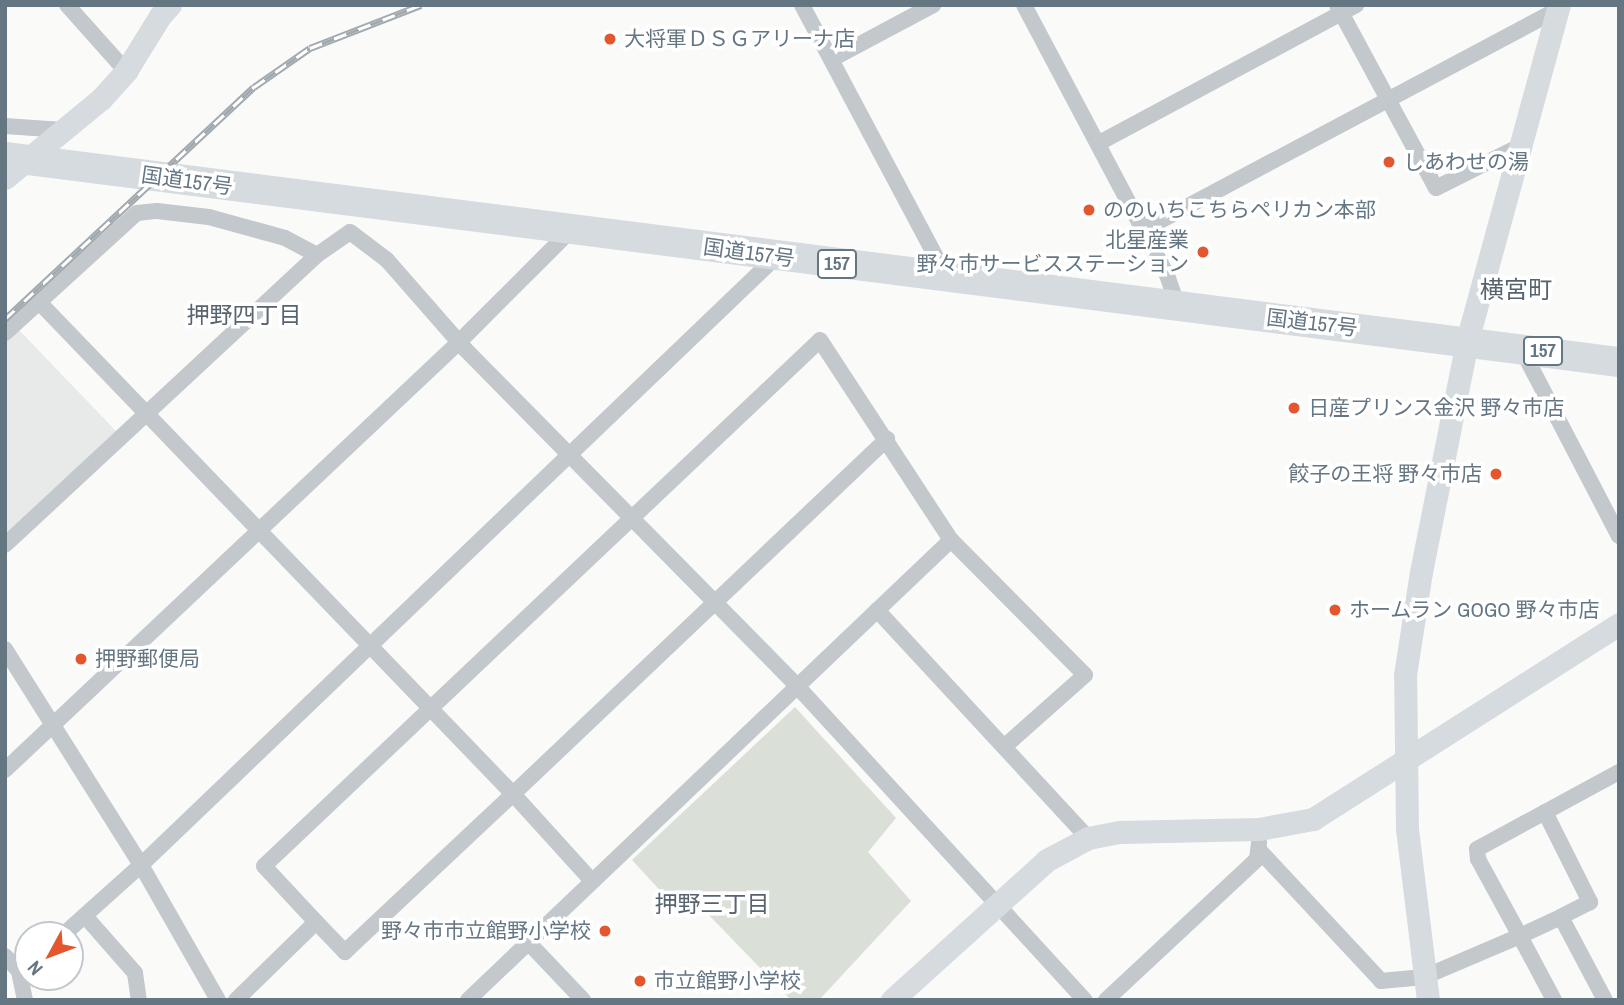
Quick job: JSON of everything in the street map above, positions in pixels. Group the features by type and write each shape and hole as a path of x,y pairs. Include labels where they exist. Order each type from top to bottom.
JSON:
{"highway":[{"name":"国道157号","path":"5,157 570,231 1619,362"}],"street":[{"path":"67,5 125,71"},
{"path":"802,5 946,276"},
{"path":"832,60 933,5"},
{"path":"1024,5 1167,275 1178,307"},
{"path":"1099,143 1339,9 1356,5"},
{"path":"1143,230 1558,7"},
{"path":"1428,1000 1412,889 1404,761 1405,675 1421,572 1467,341 1558,7"},
{"path":"5,178 101,99 125,71 160,9"},
{"path":"1339,9 1436,188 1518,147"},
{"path":"5,126 63,131"},
{"path":"5,333 137,213 157,211 209,217 285,239 317,255"},
{"path":"5,770 459,342 570,231"},
{"path":"5,545 317,255 350,232 387,260 459,342 568,456 797,686 1085,1000"},
{"path":"79,921 141,865 776,257"},
{"path":"38,302 513,794 592,881"},
{"path":"887,439 345,952 264,866 820,340 887,439 951,540 1085,675 1005,746"},
{"path":"1521,348 1619,536"},
{"path":"468,1000 951,540"},
{"path":"877,610 1088,838"},
{"path":"892,1000 996,903 1047,860 1088,838 1120,832 1259,839 1313,819 1619,624"},
{"path":"5,649 141,865 218,1000"},
{"path":"1554,1000 1479,859 1477,849 1619,772"},
{"path":"1259,839 1381,981 1424,977 1520,936 1590,902 1545,812"},
{"path":"1106,1000 1257,859 1259,839"},
{"path":"85,916 135,973 139,1000"},
{"path":"1561,917 1605,1000"},
{"path":"236,1000 316,922"},
{"path":"528,942 583,1000"},
{"path":"1611,1000 1619,996"}],"shaded area":[{"path":"18,329 116,431 5,536 5,341"},
{"path":"795,707 896,818 868,852 911,901 819,1000 791,1000 703,909 679,911 632,860"}],"railway":[{"path":"5,319 254,87 310,48 421,5"}],"place":[{"name":"大将軍ＤＳＧアリーナ店","path":"610,39"},
{"name":"しあわせの湯","path":"1389,162"},
{"name":"ののいちこちらペリカン本部","path":"1089,210"},
{"name":"北星産業 野々市サービスステーション","path":"1203,252"},
{"name":"日産プリンス金沢 野々市店","path":"1294,408"},
{"name":"餃子の王将 野々市店","path":"1496,474"},
{"name":"ホームラン GOGO 野々市店","path":"1335,610"},
{"name":"押野郵便局","path":"81,659"},
{"name":"野々市市立館野小学校","path":"605,931"},
{"name":"市立館野小学校","path":"640,981"}],"district":[{"name":"横宮町","path":"1516,290"},
{"name":"押野四丁目","path":"244,315"},
{"name":"押野三丁目","path":"712,904"}]}
